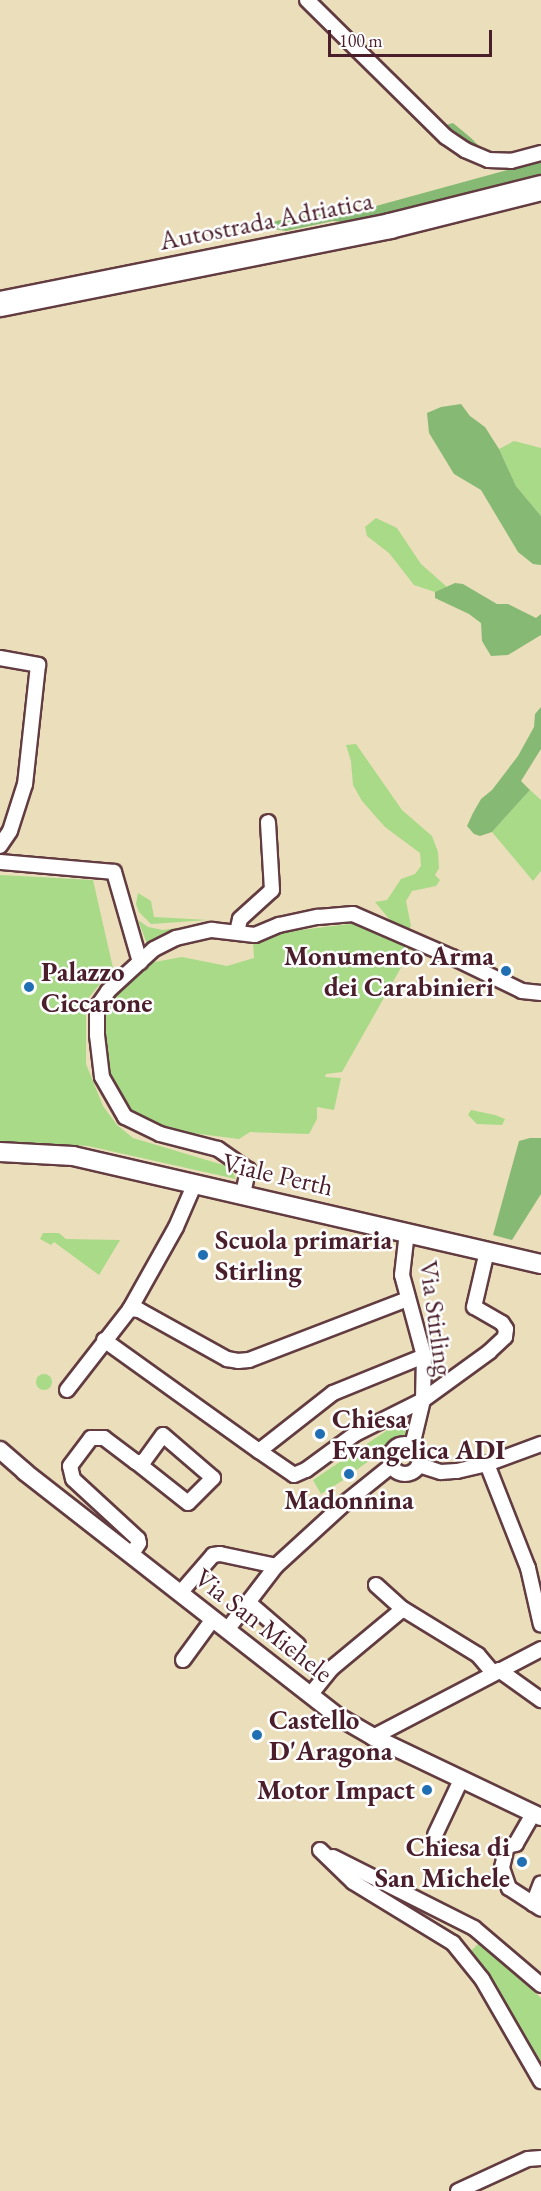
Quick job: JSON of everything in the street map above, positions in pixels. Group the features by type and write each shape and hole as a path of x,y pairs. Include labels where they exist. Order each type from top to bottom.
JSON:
{"highway":[{"name":"Autostrada Adriatica","path":"0,304 390,226 541,188"},
{"name":"Autostrada Adriatica","path":"0,319 420,235 541,204"}],"main road":[{"name":"Viale Perth","path":"0,1152 73,1156 541,1264"}],"street":[{"path":"307,0 446,137 475,155 488,160 512,161 541,153"},
{"path":"0,658 38,665 25,784 10,831 0,846"},
{"path":"237,932 240,919 272,890 268,822"},
{"path":"0,862 114,872 140,962"},
{"path":"243,1194 248,1170 218,1149 160,1134 125,1117 102,1077 97,1035 97,1007 108,991 154,949 176,938 213,930 255,935 279,925 318,917 353,914 452,957 522,991 541,993"},
{"path":"67,1390 130,1309 176,1227 195,1183"},
{"name":"Via Stirling","path":"407,1232 402,1275 424,1356 423,1400 412,1446"},
{"path":"104,1340 294,1474 306,1470 375,1422 423,1400 476,1362 506,1333 502,1323 474,1307 487,1251"},
{"path":"130,1309 139,1310 227,1359 238,1361 249,1360 408,1299"},
{"path":"259,1451 333,1393 424,1356"},
{"path":"132,1555 139,1543 138,1539 75,1484 70,1466 91,1438 104,1438 188,1503 213,1478 163,1435 144,1461 136,1462"},
{"path":"403,1444 412,1446 419,1454 419,1465 412,1472 403,1474 391,1466 390,1457 394,1448 403,1444"},
{"path":"419,1465 441,1472 487,1464 541,1444"},
{"name":"Via San Michele","path":"2,1457 181,1592 310,1695 373,1737 537,1815"},
{"path":"487,1464 528,1568 541,1625"},
{"path":"227,1630 276,1566 345,1503 391,1466"},
{"path":"181,1592 213,1555 220,1554 276,1566"},
{"path":"376,1585 403,1609 478,1655 496,1671 541,1700"},
{"path":"248,1602 298,1645"},
{"path":"310,1695 332,1668 403,1609"},
{"path":"183,1660 213,1619"},
{"path":"373,1737 541,1649"},
{"path":"435,1835 461,1780"},
{"path":"537,1815 516,1844 507,1846 502,1868 509,1888 537,1906 541,1883"},
{"path":"541,1986 474,1928 320,1850 353,1882 453,1942 482,1979 541,2081"},
{"path":"458,2191 519,2163 541,2158"}],"green space":[{"path":"453,123 488,155 452,138 445,131 446,125"},
{"path":"541,158 541,174 502,186 353,223 333,221 286,231 273,229 273,222 280,220 376,206 511,169"},
{"path":"461,404 470,416 485,427 499,449 516,486 541,516 541,565 533,564 518,552 481,490 454,474 429,433 427,413 441,407"},
{"path":"514,441 541,448 541,516 516,486 499,449"},
{"path":"376,518 397,528 421,564 447,587 435,592 414,585 389,553 367,536 365,527"},
{"path":"455,583 463,584 497,604 508,604 536,618 541,614 541,635 508,655 491,656 482,641 481,623 469,614 435,598 435,592"},
{"path":"541,707 541,749 521,781 530,790 492,832 480,836 474,834 467,826 473,813 481,799 492,790 518,756 534,727 535,714"},
{"path":"356,744 402,810 432,836 438,852 439,868 435,875 440,880 436,886 412,891 406,901 411,926 408,931 395,926 375,902 387,900 401,879 415,874 421,866 420,853 385,827 362,801 353,785 351,761 346,745"},
{"path":"530,790 541,800 541,871 533,881 492,832"},
{"path":"0,875 93,880 113,968 86,1001 86,1064 103,1106 117,1125 133,1138 230,1167 236,1179 88,1146 0,1141"},
{"path":"138,893 151,901 154,917 208,920 151,924 139,912 136,904"},
{"path":"138,920 148,927 163,930 210,923 210,926 152,945 147,944"},
{"path":"358,923 411,950 342,1072 326,1074 325,1077 341,1078 334,1110 317,1107 317,1119 309,1134 250,1132 239,1139 160,1129 129,1112 113,1089 106,1052 105,1013 118,989 149,963 182,957 227,966 254,958 253,942 284,932"},
{"path":"471,1110 505,1119 502,1125 477,1124 468,1115"},
{"path":"541,1138 541,1194 512,1240 493,1235 519,1141"},
{"path":"43,1233 59,1233 66,1239 120,1240 99,1275 54,1242 51,1245 40,1239"},
{"path":"41,1374 47,1374 52,1382 50,1388 41,1390 36,1385 36,1379"},
{"path":"401,1421 407,1426 405,1435 355,1471 348,1471 345,1479 321,1494 313,1480"},
{"path":"479,1943 541,1998 541,2070 471,1951"}],"place":[{"name":"Monumento Arma dei Carabinieri","path":"506,971"},
{"name":"Palazzo Ciccarone","path":"29,987"},
{"name":"Scuola primaria Stirling","path":"203,1255"},
{"name":"Chiesa Evangelica ADI","path":"320,1434"},
{"name":"Madonnina","path":"349,1474"},
{"name":"Castello D'Aragona","path":"257,1735"},
{"name":"Motor Impact","path":"427,1790"},
{"name":"Chiesa di San Michele","path":"522,1862"}]}
